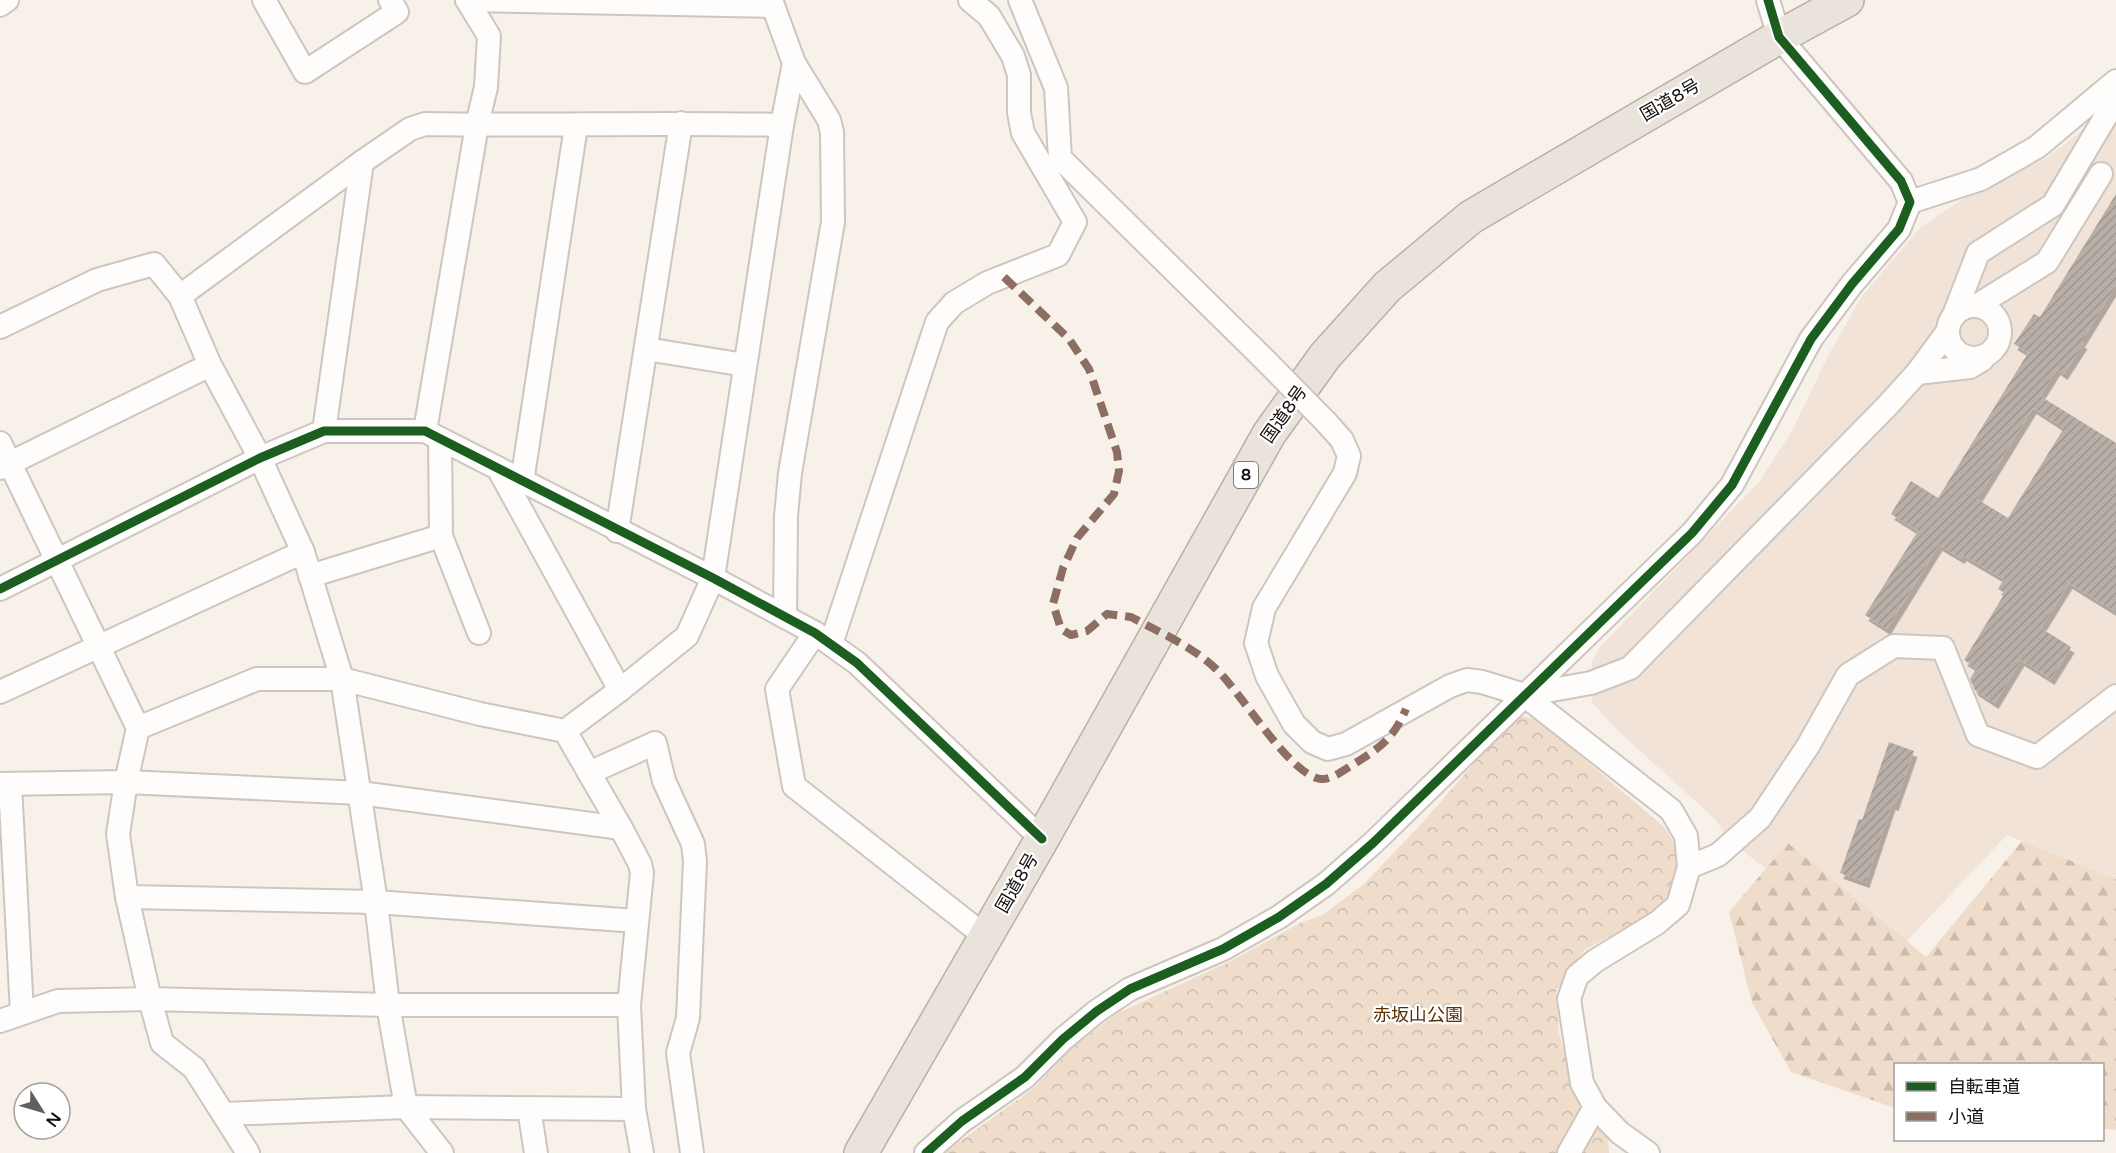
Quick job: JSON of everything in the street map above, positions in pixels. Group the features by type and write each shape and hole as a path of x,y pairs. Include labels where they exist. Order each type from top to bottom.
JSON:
{"highway":[{"name":"国道8号","path":"863,1153 1269,434 1325,356 1387,287 1472,217 1779,37 1847,0"}],"street":[{"path":"0,5 7,0"},
{"path":"264,0 305,72 397,12 390,0"},
{"path":"467,0 772,3 794,63 829,120 832,132 833,222 789,473 786,516 785,617"},
{"path":"467,0 489,36 486,87 477,125 432,435 441,536 479,633"},
{"path":"970,0 988,16 1013,56 1019,75 1019,113 1023,133 1075,222 1058,255 987,283 954,303 937,322 823,639 777,689 794,786 986,937"},
{"path":"1020,0 1056,88 1060,158 1326,422 1342,440 1349,456 1345,473 1264,608 1256,643 1267,676 1294,724 1312,742 1328,749 1346,744 1450,686 1467,680 1482,682 1524,695 1671,810 1686,836 1689,867 1678,905 1657,922 1595,961 1577,976 1569,999 1582,1083 1594,1107 1620,1133 1648,1153"},
{"path":"926,1153 962,1121 1025,1077 1071,1032 1130,989 1223,949 1279,917 1326,884 1373,843 1692,533 1732,485 1811,339 1852,284 1899,229 1910,202 1901,181 1779,37 1768,0"},
{"path":"138,728 257,679 342,679 480,714 564,730 620,690 687,636 713,578 782,125 794,63"},
{"path":"1910,202 1981,179 2037,147 2116,81"},
{"path":"1988,354 1973,358 1957,353 1949,339 1951,323 1978,253 2053,205 2116,99"},
{"path":"617,531 681,123"},
{"path":"180,296 362,162 410,129 424,124 782,125"},
{"path":"522,482 576,126"},
{"path":"324,431 362,162"},
{"path":"1524,695 1591,683 1630,668 1888,405 1917,373 1960,310 1976,306 2047,261 2101,174"},
{"path":"0,327 97,280 154,264 180,296 210,365 260,458 303,552 342,679 360,793 388,1005 406,1107 442,1153"},
{"path":"1917,373 1970,367 1980,363 1995,349 2001,334 1996,318 1997,294"},
{"path":"1976,306 1984,307 1996,318"},
{"path":"646,349 745,365"},
{"path":"210,365 3,458 57,560 138,728 118,834 127,897 162,1043 194,1068 248,1153"},
{"path":"0,589 260,458 324,431 432,435 713,578 823,639 857,663 1042,839"},
{"path":"499,470 620,690"},
{"path":"310,576 441,536"},
{"path":"0,692 303,552"},
{"path":"1689,867 1718,855 1760,818 1808,746 1848,675 1894,646 1943,648 1978,735 2037,757 2116,696"},
{"path":"564,730 621,828 640,864 642,873 629,1005 634,1109 642,1153"},
{"path":"589,773 655,742 664,781 693,844 695,861 688,1017 678,1053 692,1153"},
{"path":"22,1013 5,784 126,782 360,793 621,828"},
{"path":"127,897 375,902 637,921"},
{"path":"0,1021 58,1001 150,999 388,1005 629,1005"},
{"path":"225,1114 406,1107 634,1109"},
{"path":"1569,1153 1594,1107"},
{"path":"1583,1153 1594,1107"},
{"path":"529,1108 536,1153"}],"shaded area":[{"path":"2116,105 2116,879 2007,835 1888,961 1728,840 1716,820 1615,728 1592,702 1592,661 1600,647 1759,482 1792,431 1829,354 1862,296 1921,227 1967,196 2043,160"}],"green space":[{"name":"赤坂山公園","path":"1516,715 1538,720 1664,827 1672,839 1679,863 1673,888 1655,913 1584,950 1556,991 1559,1033 1581,1114 1608,1137 1609,1153 944,1153 1034,1088 1075,1045 1118,1013 1229,962 1302,922 1322,915 1363,885 1424,821"},
{"path":"2022,841 2116,879 2116,1130 2104,1129 2104,1063 1894,1063 1894,1108 1791,1072 1752,1003 1729,912 1788,843 1926,957"}],"building":[{"path":"2116,194 2116,285 2064,374 2057,369 2040,396 2116,443 2116,612 2069,583 2041,628 2071,647 2051,679 2021,660 1995,703 1975,690 1970,679 1977,668 1964,660 2005,593 1998,589 2004,579 1963,555 1961,558 1939,545 1887,629 1865,615 1918,531 1891,514 1911,481 1938,498 2028,353 2014,344 2034,314 2040,317","holes":["2033,408 2064,428 2008,518 1977,499"]},
{"path":"1889,742 1914,751 1895,805 1892,804 1866,882 1840,873 1859,819 1862,820"}],"marked path":[{"path":"1004,277 1069,339 1089,369 1117,452 1119,471 1114,494 1077,538 1063,568 1053,604 1061,629 1071,635 1087,631 1107,614 1131,617 1175,640 1197,653 1216,669 1266,732 1295,764 1321,779 1338,774 1379,747 1396,728 1406,709"}],"cycle path":[{"path":"926,1153 962,1121 1025,1077 1063,1039 1097,1011 1130,989 1223,949 1279,917 1326,884 1373,843 1692,533 1732,485 1811,339 1852,284 1899,229 1910,202 1901,181 1779,37 1768,0"},
{"path":"0,589 260,458 324,431 425,431 713,578 815,633 857,663 1042,839"}]}
